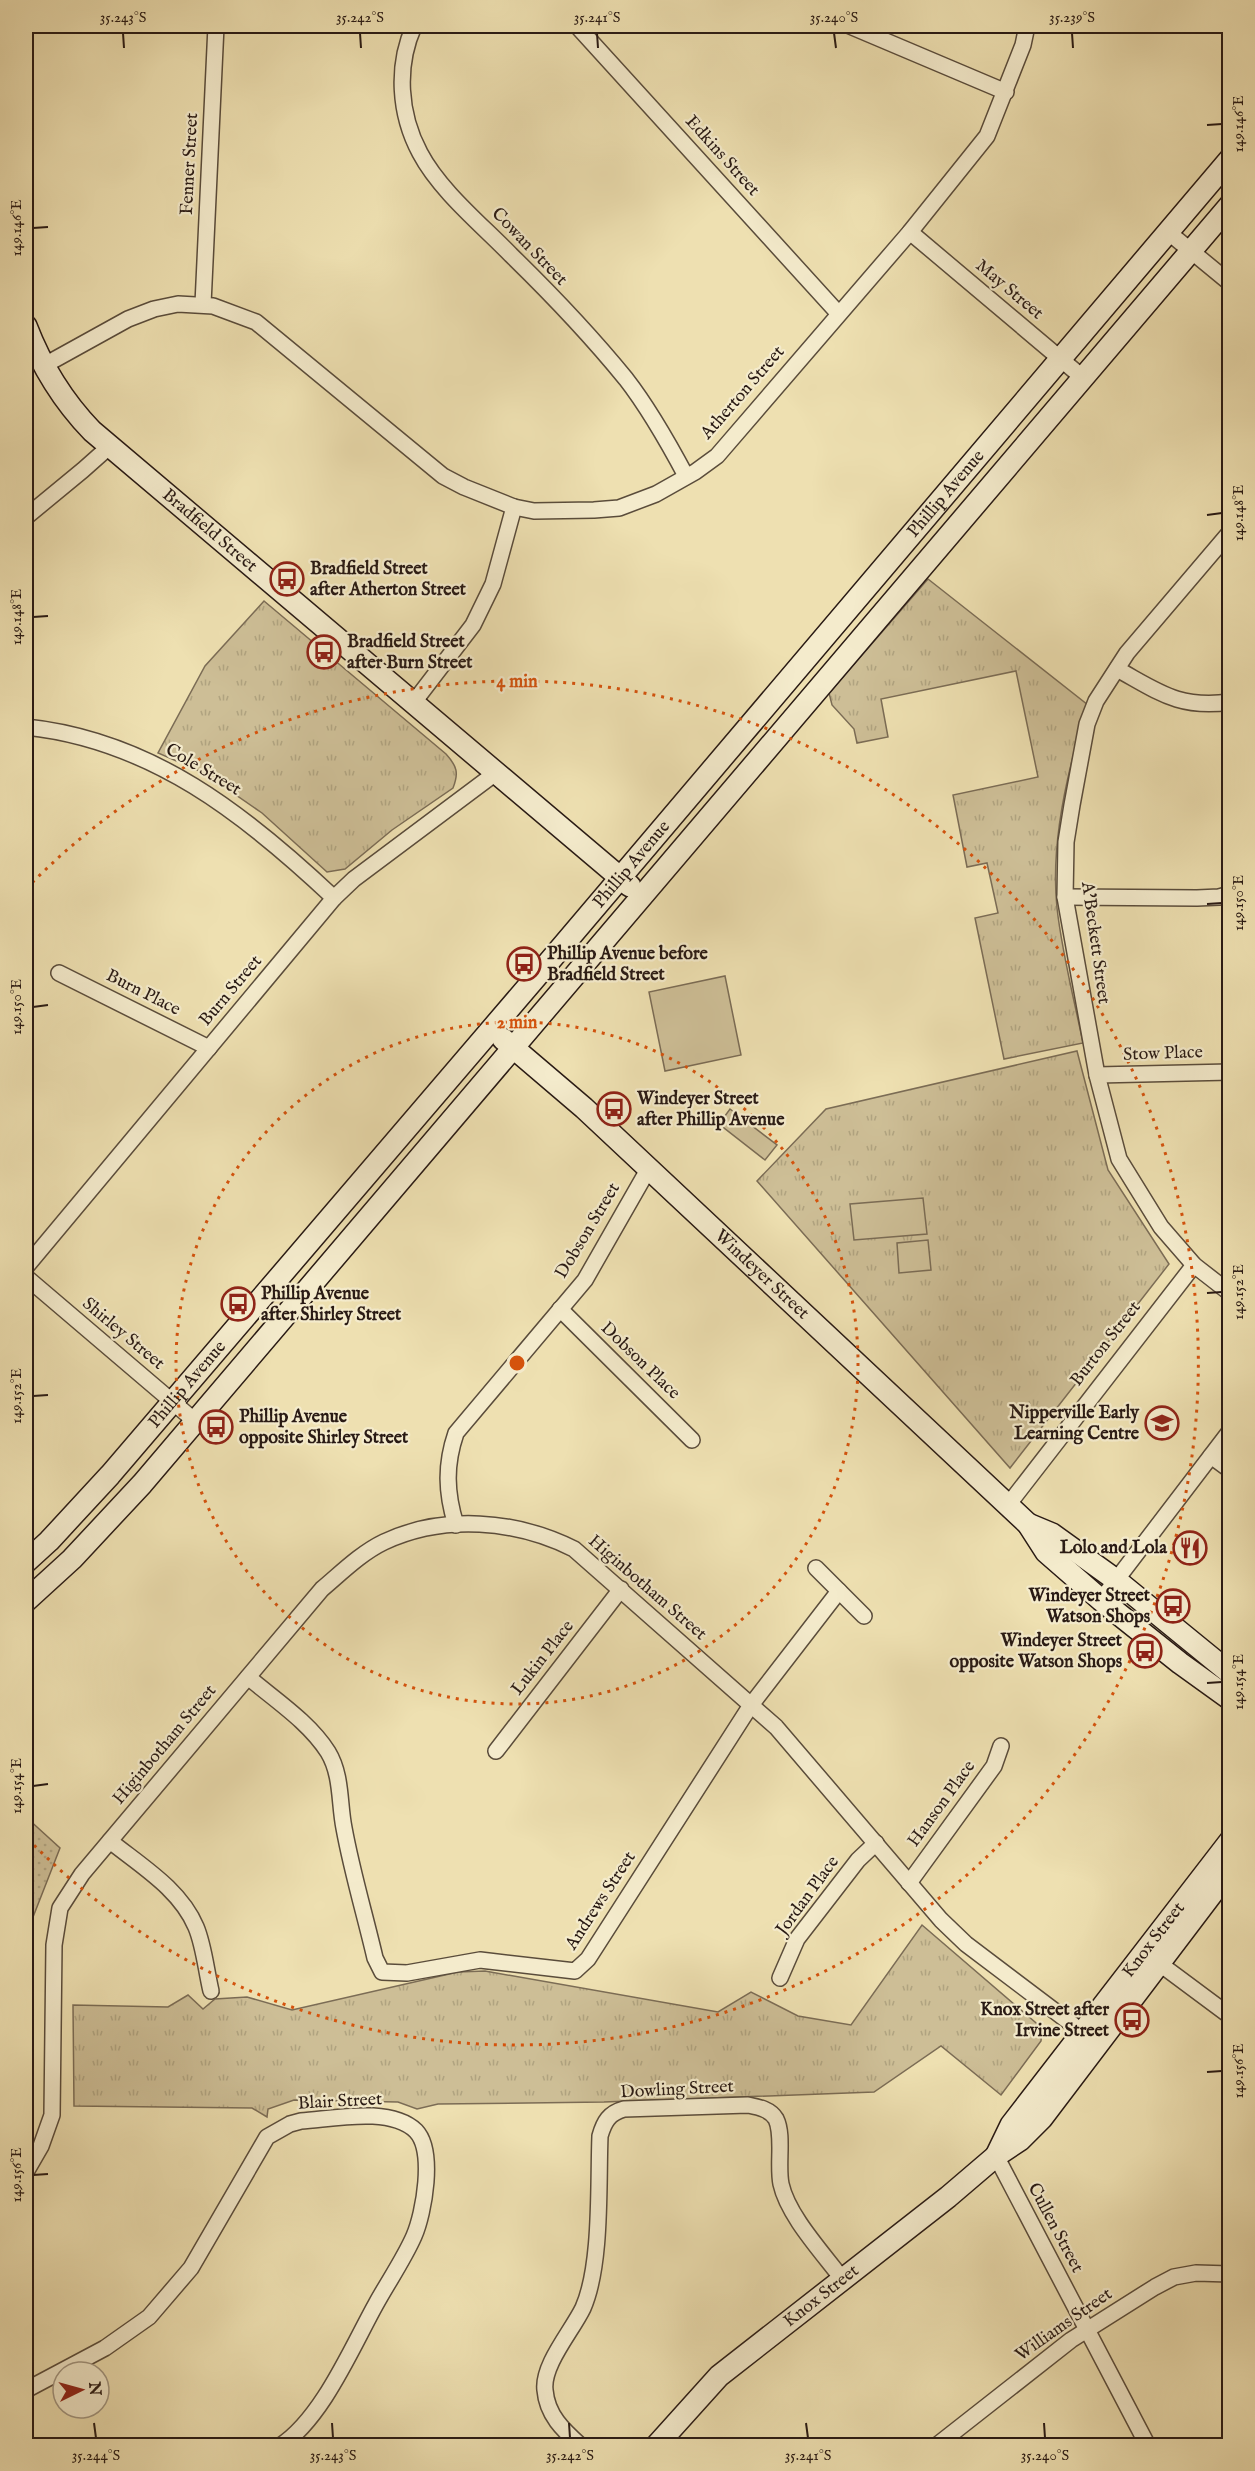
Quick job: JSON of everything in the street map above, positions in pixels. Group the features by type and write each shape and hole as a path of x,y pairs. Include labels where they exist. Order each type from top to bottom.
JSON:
{"main road":[{"name":"Phillip Avenue","path":"26,1563 110,1475 173,1402 1230,159"},
{"name":"Phillip Avenue","path":"26,1601 80,1551 142,1484 1230,205"},
{"name":"Bradfield Street","path":"26,326 43,366 70,407 92,431 642,897"},
{"name":"Windeyer Street","path":"492,1029 584,1108 1008,1505 1028,1524 1046,1552 1179,1663 1230,1699"},
{"name":"Windeyer Street","path":"1028,1524 1052,1534 1116,1580 1230,1673"},
{"name":"Knox Street","path":"656,2445 719,2376 948,2197 996,2156 1020,2140 1042,2118 1091,2039 1152,1958 1230,1841"},
{"name":"Knox Street","path":"1152,1958 1230,1870"}],"street":[{"name":"Fenner Street","path":"203,304 216,26"},
{"name":"Cowan Street","path":"414,26 404,56 401,80 408,122 421,155 459,202 513,256 627,381 686,476"},
{"name":"Edkins Street","path":"577,26 838,313"},
{"path":"850,26 1006,92"},
{"name":"Atherton Street","path":"43,366 128,319 154,309 178,304 203,304 235,312 256,322 443,476 464,487 514,507 534,511 568,512 619,508 656,494 717,456 910,232 987,136 1006,92 1023,45 1027,26"},
{"name":"May Street","path":"910,232 1082,377"},
{"path":"1167,232 1230,283"},
{"path":"26,517 110,446"},
{"path":"414,702 478,615 494,584 514,507"},
{"name":"A'Beckett Street","path":"1230,532 1127,653 1096,701 1087,724 1066,842 1065,897 1097,1076 1119,1159 1161,1227 1194,1265 1230,1293"},
{"path":"1117,669 1175,700 1193,704 1230,702"},
{"name":"Cole Street","path":"26,727 76,735 135,754 162,766 216,799 243,819 334,898"},
{"name":"Burn Street","path":"26,1267 334,898 354,879 497,772"},
{"path":"1065,897 1197,898 1230,894"},
{"name":"Burn Place","path":"60,972 209,1048"},
{"name":"Stow Place","path":"1097,1076 1230,1072"},
{"name":"Dobson Street","path":"456,1525 447,1482 449,1454 456,1433 585,1280 649,1168"},
{"name":"Burton Street","path":"1008,1505 1194,1265"},
{"name":"Shirley Street","path":"26,1277 195,1421"},
{"name":"Dobson Place","path":"560,1309 692,1440"},
{"path":"1101,1600 1230,1431"},
{"path":"1211,1456 1230,1470"},
{"name":"Higinbotham Street","path":"26,2172 41,2146 52,2115 54,1945 60,1908 82,1874 322,1589 352,1563 383,1543 435,1526 488,1524 550,1537 574,1549 776,1727 909,1882 966,1944 1091,2039"},
{"path":"816,1568 864,1616"},
{"name":"Lukin Place","path":"496,1752 621,1589"},
{"name":"Andrews Street","path":"248,1677 296,1717 320,1741 329,1755 336,1773 343,1826 375,1958 382,1971 393,1973 480,1960 575,1971 583,1966 751,1705 839,1591"},
{"name":"Hanson Place","path":"909,1882 994,1767 1001,1746"},
{"path":"110,1841 171,1890 186,1907 197,1928 211,1991"},
{"name":"Jordan Place","path":"780,1978 797,1939 858,1860 876,1843"},
{"path":"1152,1958 1230,2016"},
{"name":"Dowling Street","path":"581,2445 563,2430 549,2410 544,2388 547,2374 583,2307 590,2286 594,2265 600,2136 606,2119 612,2114 624,2109 748,2105 768,2110 776,2119 778,2128 778,2168 784,2196 804,2229 843,2280"},
{"name":"Blair Street","path":"26,2390 105,2348 149,2317 191,2268 267,2137 290,2124 301,2121 380,2116 395,2119 416,2132 422,2139 426,2151 425,2191 414,2235 323,2399 303,2426 283,2444"},
{"name":"Cullen Street","path":"996,2156 1148,2445"},
{"name":"Williams Street","path":"936,2445 1071,2340 1155,2287 1174,2277 1196,2273 1230,2274"}],"green space":[{"path":"928,579 1088,705 1062,805 1056,857 1057,908 1068,976 1083,1043 1004,1059 975,918 998,913 987,863 967,867 953,795 1038,777 1016,671 881,699 888,737 857,743 854,729 832,705 829,693"},
{"path":"264,601 446,754 456,770 453,788 392,830 345,869 327,872 262,813 204,773 158,753 205,666"},
{"path":"725,976 741,1055 665,1071 649,992"},
{"path":"1077,1051 1108,1170 1169,1264 1010,1468 757,1181 826,1109"},
{"path":"730,1109 777,1145 765,1160 719,1124"},
{"path":"923,1198 927,1234 854,1240 850,1204"},
{"path":"928,1240 931,1270 899,1273 897,1243"},
{"path":"26,1817 60,1848 26,1935"},
{"path":"922,1925 1042,2028 1041,2041 1001,2095 941,2046 874,2092 604,2102 438,2104 417,2109 398,2102 294,2100 268,2109 267,2117 252,2108 74,2106 73,2005 168,2007 188,1995 203,2009 215,1999 247,1997 292,2010 458,1972 485,1971 718,2012 751,1992 798,2016 851,2025"}],"place":[{"name":"Bradfield Street after Atherton Street","path":"287,579"},
{"name":"Bradfield Street after Burn Street","path":"324,652"},
{"name":"Phillip Avenue before Bradfield Street","path":"524,964"},
{"name":"Windeyer Street after Phillip Avenue","path":"614,1109"},
{"name":"Phillip Avenue after Shirley Street","path":"238,1304"},
{"name":"Nipperville Early Learning Centre","path":"1162,1423"},
{"name":"Phillip Avenue opposite Shirley Street","path":"216,1427"},
{"name":"Lolo and Lola","path":"1190,1548"},
{"name":"Windeyer Street Watson Shops","path":"1173,1606"},
{"name":"Windeyer Street opposite Watson Shops","path":"1145,1651"},
{"name":"Knox Street after Irvine Street","path":"1132,2020"}]}
